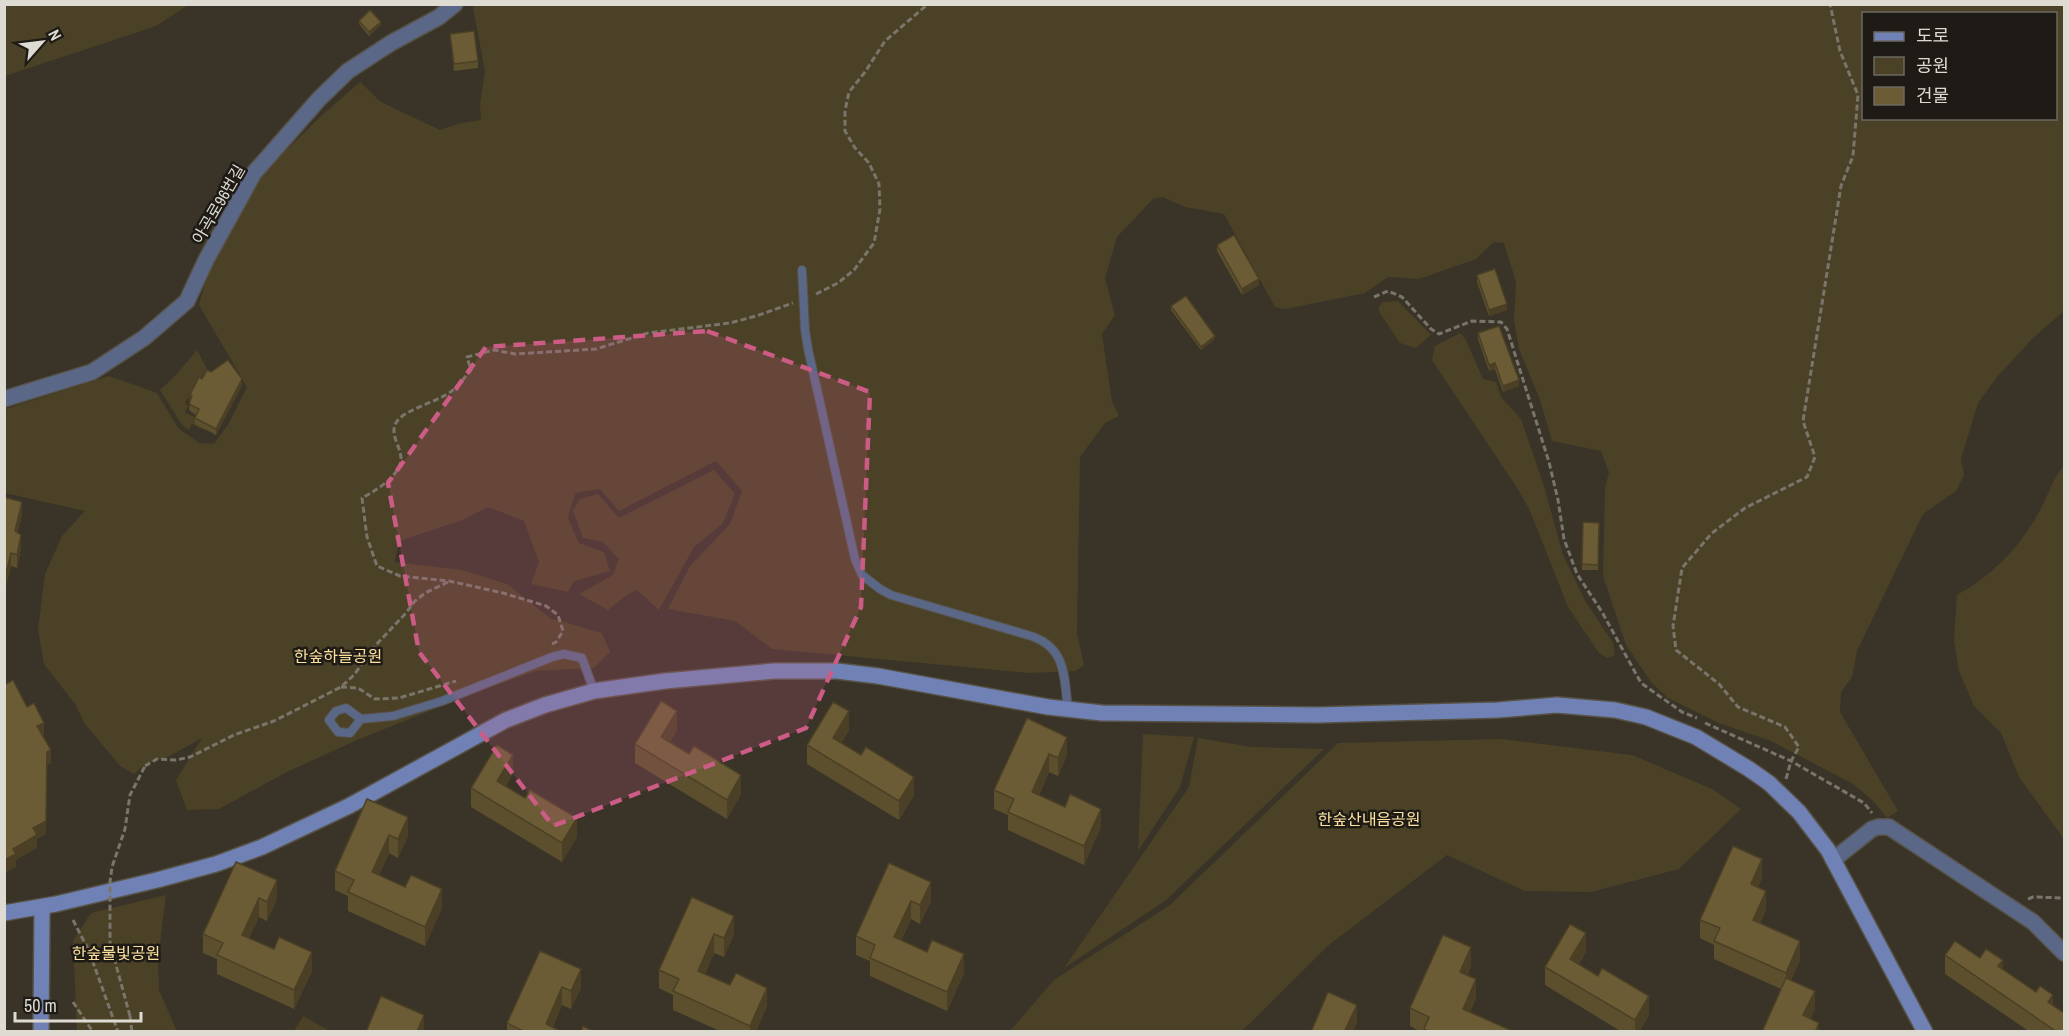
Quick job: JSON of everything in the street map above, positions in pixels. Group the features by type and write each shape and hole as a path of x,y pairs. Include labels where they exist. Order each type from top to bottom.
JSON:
{"street":[{"name":"아곡로96번길","path":"4,399 92,372 144,338 187,302 206,260 254,173 318,99 348,71 391,43 439,17 455,4"},
{"path":"4,913 42,907 177,875 262,847 349,806 506,720 545,705 594,691 734,673 814,670 878,676 1068,710 1102,713 1317,715 1498,710 1557,705 1589,707 1646,717 1696,737 1749,769 1780,794 1811,826 1833,860 1925,1032"},
{"path":"1833,860 1872,830 1883,826 1897,831 1946,866 2033,922 2064,953"},
{"path":"41,1032 42,907"}],"lane":[{"path":"802,270 808,349 850,542 862,575 891,595 1046,642 1059,657 1063,667 1068,710"},
{"path":"361,719 393,716 442,701 564,654 582,658 594,691"}],"path":[{"path":"546,647 556,642 563,631 558,615 546,606 503,593 449,581 400,576 377,566 367,537 362,498 385,483 398,470 401,458 394,427 399,418 452,391 471,370 467,357 495,350 514,354 596,349 648,333 738,321 838,283 854,270 874,243 880,209 879,184 869,163 855,148 845,132 845,111 849,92 885,41 928,4"},
{"path":"1780,794 1791,761 1799,747 1785,727 1738,707 1719,684 1676,650 1673,626 1682,568 1712,533 1745,508 1807,477 1815,457 1803,421 1840,186 1853,156 1858,95 1840,51 1830,4"},
{"path":"1374,297 1388,291 1402,297 1431,329 1439,334 1472,321 1501,322 1507,329 1549,462 1564,539 1577,574 1602,612 1641,683 1682,712 1791,761 1864,803 1883,826"},
{"path":"132,1032 130,1016 110,943 110,882 112,867 125,832 130,795 145,766 156,759 176,760 190,757 234,735 274,721 341,687 354,675 374,647 406,614 414,602 425,593 449,581"},
{"path":"341,687 358,688 375,699 399,698 466,678"},
{"path":"2008,905 2033,897 2064,898"},
{"path":"73,920 89,951 118,1032"},
{"path":"73,1002 93,1032"}],"highlighted area":[{"path":"707,331 870,392 861,607 806,728 553,826 419,652 388,483 486,347"}],"green space":[{"path":"4,5 188,5 156,26 5,76"},
{"name":"한숲하늘공원","path":"475,5 2064,5 2064,311 2033,338 1997,377 1978,403 1961,459 1964,475 1956,491 1923,514 1857,651 1852,677 1841,692 1840,712 1898,811 1887,818 1874,802 1853,784 1771,741 1719,723 1668,698 1651,682 1626,645 1603,576 1605,488 1609,472 1601,451 1552,441 1540,400 1519,349 1514,321 1516,282 1504,243 1494,242 1476,259 1419,279 1388,277 1365,293 1285,309 1275,307 1224,214 1185,207 1163,197 1153,199 1117,237 1105,278 1115,315 1102,334 1112,402 1119,416 1105,423 1080,457 1077,633 1084,665 1076,671 1029,673 772,649 735,621 668,609 690,566 730,524 742,491 716,461 619,511 600,489 575,493 568,518 579,543 604,552 610,571 574,581 568,592 531,584 539,562 524,521 488,507 460,521 399,541 395,562 462,570 507,584 550,618 602,633 610,652 594,668 535,671 357,740 287,772 219,809 187,810 176,780 202,738 170,756 144,765 134,774 120,766 85,724 75,704 44,664 38,630 45,574 62,536 85,511 5,493 5,409 109,376 157,393 178,428 199,443 214,444 229,423 247,387 199,305 209,269 266,170 360,82 381,102 440,130 461,123 481,120 480,104 485,71 473,8"},
{"path":"1398,301 1431,335 1416,348 1400,343 1378,310 1382,302"},
{"path":"1460,333 1466,340 1483,379 1496,382 1501,397 1521,419 1544,486 1563,555 1586,602 1613,643 1615,655 1607,658 1599,653 1568,607 1530,511 1519,491 1432,360 1435,346"},
{"path":"197,350 207,369 185,403 188,406 185,412 207,424 204,430 192,424 189,430 182,425 160,390"},
{"path":"2064,466 2064,839 2019,777 2001,733 1974,706 1959,671 1954,641 1957,595 1994,569 2015,547 2040,510"},
{"path":"714,470 735,494 723,523 694,547 659,610 637,590 628,594 608,610 579,594 613,575 619,559 603,542 583,538 573,511 580,499 598,494 619,518"},
{"path":"1143,734 1194,737 1180,787 1138,851"},
{"path":"1198,738 1252,747 1324,749 1165,901 1064,968 1189,787"},
{"name":"한숲산내음공원","path":"1502,739 1632,755 1712,789 1741,809 1679,869 1591,892 1525,891 1447,855 1330,944 1242,1031 1010,1031 1054,980 1170,905 1338,743"},
{"name":"한숲물빛공원","path":"166,895 158,959 159,990 177,1031 77,1031 73,941 91,913"},
{"path":"303,1016 330,1031 294,1031"}],"building":[{"path":"370,10 381,22 369,32 359,21"},
{"path":"474,31 478,61 454,64 450,34"},
{"path":"1234,235 1259,279 1242,289 1217,245"},
{"path":"1495,269 1507,304 1489,310 1477,275"},
{"path":"1186,296 1215,336 1201,347 1171,306"},
{"path":"1499,326 1519,380 1503,386 1495,363 1489,365 1478,333"},
{"path":"228,360 242,379 216,429 195,418 199,409 189,404 192,396 190,395 199,377 202,379 207,370 211,372"},
{"path":"4,497 22,502 15,531 21,535 17,555 11,553 4,581"},
{"path":"1583,522 1599,523 1598,565 1582,564"},
{"path":"13,680 27,707 34,703 44,723 37,726 51,750 47,752 46,821 33,828 37,835 13,849 16,854 4,860 4,685"},
{"path":"661,701 677,711 661,737 689,754 694,746 741,775 727,800 635,744"},
{"path":"833,702 849,711 833,738 861,755 866,747 914,777 899,801 807,745"},
{"path":"1027,718 1067,737 1058,758 1049,754 1032,792 1065,807 1070,794 1101,809 1084,846 1008,812 1014,799 994,790"},
{"path":"497,745 513,755 497,781 525,798 530,790 577,818 562,843 471,788"},
{"path":"367,799 408,817 398,839 389,835 372,872 405,887 411,875 442,889 425,927 348,892 354,880 335,871"},
{"path":"1733,846 1762,859 1751,884 1766,891 1753,920 1800,941 1786,973 1714,941 1720,928 1700,920"},
{"path":"236,862 277,880 267,902 259,898 242,935 274,949 279,937 312,952 294,990 217,955 223,943 203,934"},
{"path":"889,863 931,882 920,905 911,901 894,937 927,952 932,940 964,954 947,992 870,958 875,945 856,936"},
{"path":"692,897 734,916 724,938 714,934 698,971 730,985 736,973 767,988 750,1026 673,991 679,979 659,970"},
{"path":"1570,924 1586,933 1570,959 1598,976 1602,968 1649,996 1635,1020 1545,967"},
{"path":"1443,935 1471,947 1460,972 1476,979 1463,1009 1510,1030 1509,1032 1430,1032 1424,1029 1429,1017 1410,1008"},
{"path":"1955,941 1980,958 1986,949 2003,960 1998,966 2036,992 2040,986 2053,995 2048,1002 2064,1013 2064,1032 2057,1032 1945,955"},
{"path":"540,951 581,969 571,991 562,987 546,1024 562,1032 525,1032 507,1023"},
{"path":"1786,978 1815,991 1803,1015 1819,1023 1815,1032 1762,1032"},
{"path":"1328,992 1357,1005 1345,1030 1350,1032 1311,1032"},
{"path":"381,996 424,1015 417,1032 366,1032"},
{"path":"583,1026 594,1032 581,1032"}]}
